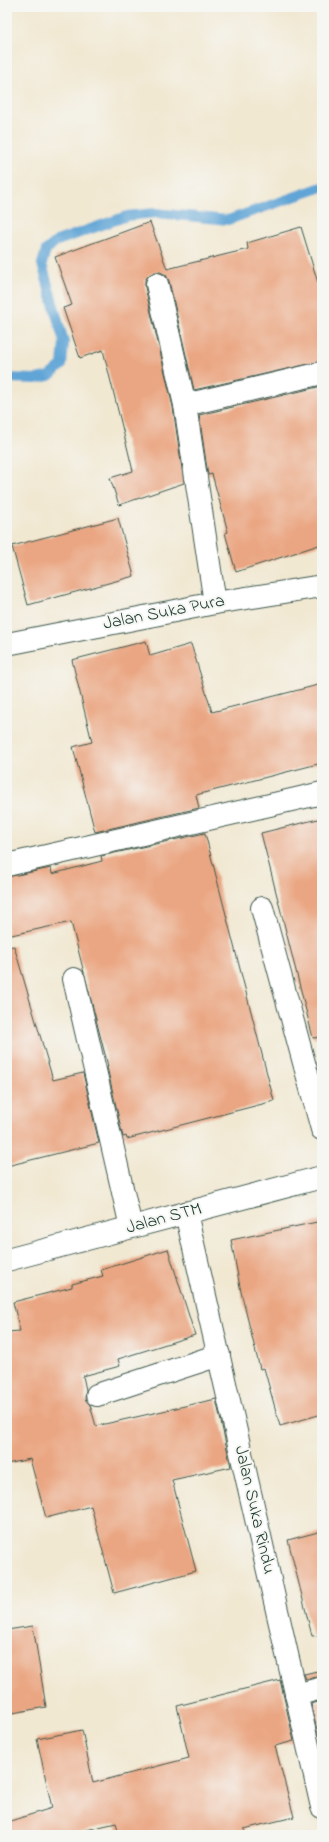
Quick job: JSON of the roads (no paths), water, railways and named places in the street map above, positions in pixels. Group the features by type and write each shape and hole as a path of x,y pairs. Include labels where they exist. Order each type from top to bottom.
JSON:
{"street":[{"path":"157,284 185,405 215,603"},
{"path":"185,405 322,373"},
{"name":"Jalan Suka Pura","path":"7,644 215,603 322,586"},
{"path":"7,865 322,793"},
{"path":"262,908 322,1129"},
{"path":"74,979 131,1227"},
{"name":"Jalan STM","path":"7,1260 322,1178"},
{"name":"Jalan Suka Rindu","path":"186,1213 322,1807"},
{"path":"97,1395 219,1355"},
{"path":"296,1695 322,1688"}],"waterway":[{"path":"7,378 36,379 49,376 62,365 64,342 42,264 46,250 57,241 127,216 155,213 228,220 322,187"}]}
